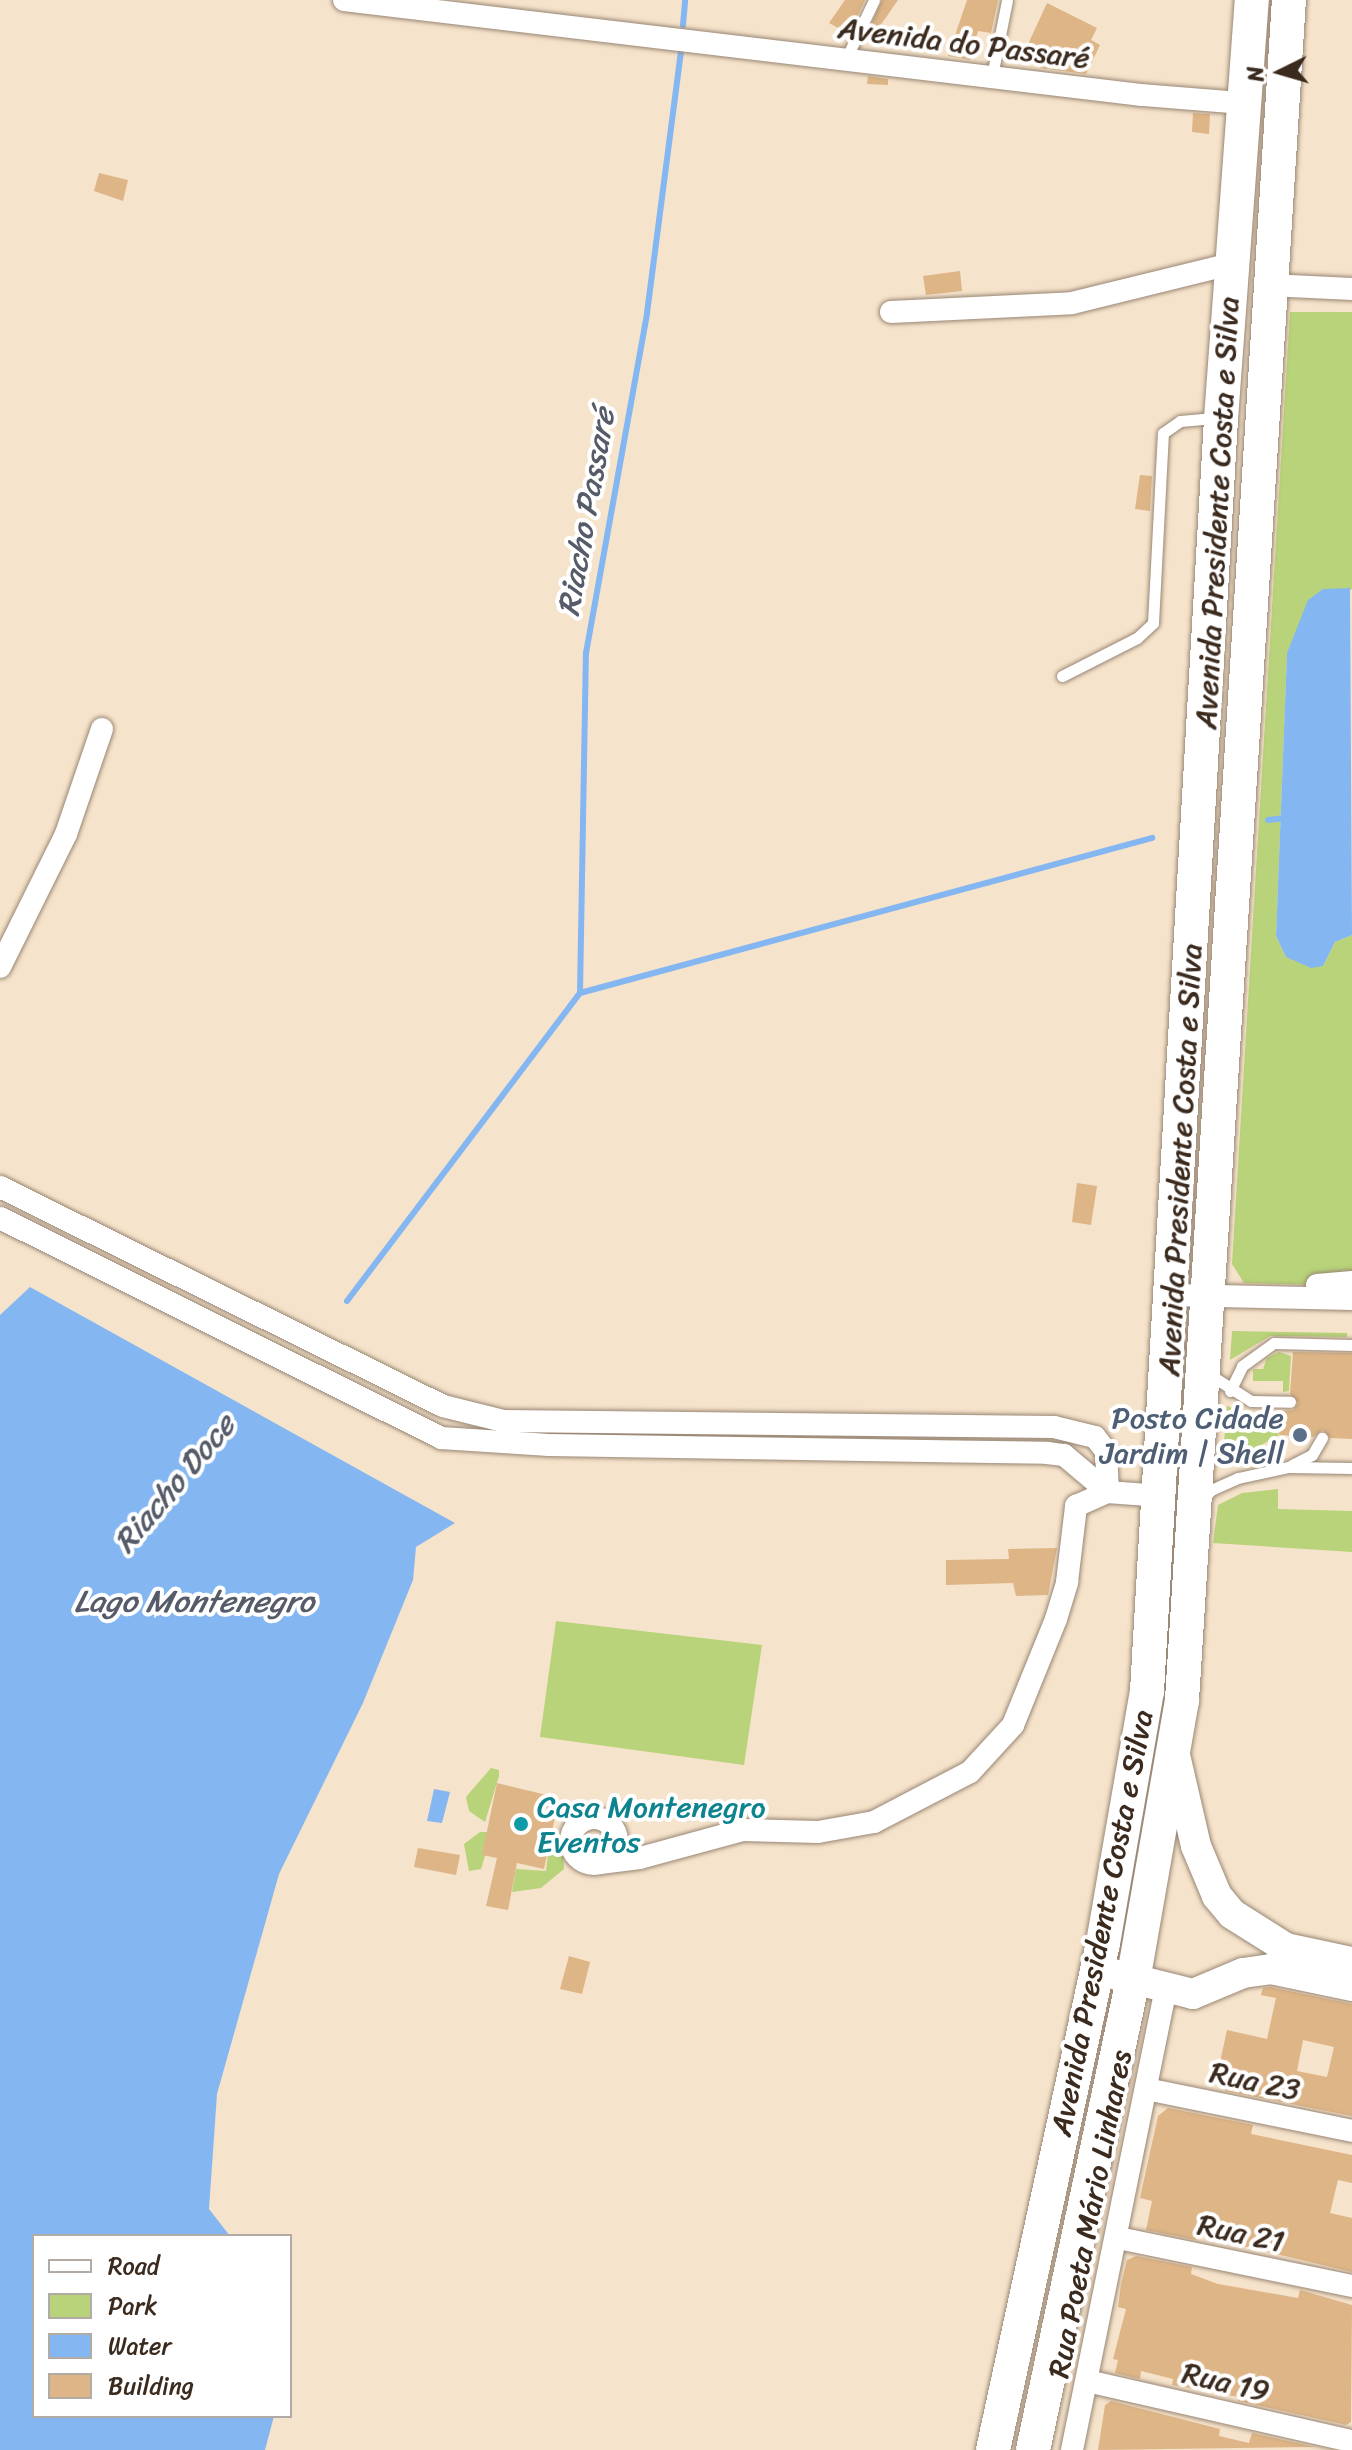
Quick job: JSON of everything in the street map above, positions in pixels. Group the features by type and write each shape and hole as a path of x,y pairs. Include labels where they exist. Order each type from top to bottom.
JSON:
{"main road":[{"name":"Avenida Presidente Costa e Silva","path":"996,2434 1140,1757 1161,1496 1221,417 1252,0"},
{"name":"Avenida Presidente Costa e Silva","path":"1036,2438 1134,1977 1175,1755 1197,1507 1217,1381 1210,1295 1269,285 1289,0"},
{"path":"1261,446 1221,417 1263,392"},
{"path":"996,2434 1036,2438"}],"street":[{"name":"Avenida do Passaré","path":"344,0 1242,103"},
{"path":"891,312 1072,303 1231,264"},
{"path":"1269,285 1352,289"},
{"path":"0,967 66,834 102,729"},
{"path":"0,1187 456,1410 503,1421 1054,1427 1095,1437 1110,1463 1108,1492"},
{"path":"0,1218 441,1438 549,1445 1047,1453 1064,1455 1108,1492"},
{"path":"1244,1283 1352,1282"},
{"path":"1173,1295 1352,1299"},
{"path":"600,1863 652,1856 743,1830 818,1832 874,1822 970,1772 1013,1725 1056,1619 1067,1582 1076,1506 1108,1492 1161,1496"},
{"path":"1175,1755 1196,1846 1217,1896 1232,1914 1286,1948 1352,1962"},
{"path":"1097,1970 1134,1977 1166,1990 1193,1994 1243,1973 1271,1969 1352,1986"},
{"name":"Rua Poeta Mário Linhares","path":"1072,2450 1118,2238 1166,1990"},
{"name":"Rua 23","path":"1146,2089 1352,2131"},
{"name":"Rua 21","path":"1118,2238 1352,2286"},
{"name":"Rua 19","path":"1087,2381 1352,2441"}],"lane":[{"path":"846,59 874,0"},
{"path":"992,76 1007,0"},
{"path":"1062,676 1137,638 1153,623 1163,433 1180,421 1221,417"},
{"path":"1290,1402 1251,1401 1217,1381 1274,1343 1352,1345"},
{"path":"1288,1467 1312,1455 1322,1438"},
{"path":"1197,1507 1211,1490 1238,1478 1288,1467 1352,1468"}],"green space":[{"path":"1290,312 1352,312 1352,589 1305,616 1287,653 1276,936 1286,957 1323,966 1335,942 1352,935 1352,1282 1325,1285 1244,1283 1232,1264"},
{"path":"1232,1331 1347,1333 1347,1337 1270,1336 1230,1360"},
{"path":"1279,1352 1291,1356 1289,1391 1283,1392 1283,1381 1253,1381 1253,1369 1263,1369 1267,1358"},
{"path":"1227,1406 1271,1421 1279,1435 1222,1467"},
{"path":"1278,1489 1278,1509 1352,1511 1352,1552 1213,1543 1218,1505 1242,1493"},
{"path":"556,1621 762,1645 744,1765 540,1737"},
{"path":"491,1768 499,1770 499,1776 485,1822 469,1811 466,1797"},
{"path":"480,1832 487,1832 485,1856 481,1869 469,1871 464,1844"},
{"path":"549,1845 563,1850 564,1869 541,1888 512,1892 516,1869 546,1871"}],"water":[{"path":"1350,588 1352,935 1335,942 1323,966 1311,968 1286,957 1276,936 1287,653 1308,600 1323,589"},
{"name":"Lago Montenegro","path":"30,1287 455,1523 416,1547 413,1580 363,1703 279,1874 217,2094 209,2209 228,2234 32,2234 32,2418 273,2418 265,2450 0,2450 0,1315"},
{"path":"434,1789 450,1792 442,1823 427,1821"}],"building":[{"path":"845,0 865,0 849,34 829,23"},
{"path":"882,0 898,0 871,39 866,36"},
{"path":"967,0 998,0 991,33 978,31 970,60 948,56"},
{"path":"1047,3 1097,28 1091,40 1100,45 1086,74 1040,68 1042,63 1023,55"},
{"path":"868,76 888,79 888,85 867,84"},
{"path":"1193,113 1210,114 1209,134 1192,132"},
{"path":"99,173 128,180 123,201 94,191"},
{"path":"960,271 962,291 926,295 923,276"},
{"path":"1140,475 1152,476 1150,511 1135,509"},
{"path":"1077,1183 1097,1186 1091,1225 1072,1222"},
{"path":"1293,1352 1352,1353 1352,1439 1330,1438 1323,1430 1313,1437 1279,1435 1281,1411 1293,1410 1298,1403 1290,1394"},
{"path":"1057,1548 1048,1595 1016,1596 1013,1583 946,1585 946,1560 1009,1559 1008,1549"},
{"name":"Casa Montenegro Eventos","path":"497,1783 559,1798 544,1869 517,1863 508,1910 486,1906 497,1858 482,1855"},
{"path":"418,1848 460,1855 456,1875 414,1867"},
{"path":"569,1956 590,1962 582,1994 560,1989"},
{"path":"1263,1988 1352,2004 1352,2116 1225,2091 1230,2064 1220,2062 1227,2030 1267,2039 1276,1998 1261,1995","holes":["1303,2040 1334,2047 1327,2077 1297,2071"]},
{"path":"1168,2108 1253,2125 1251,2134 1352,2155 1352,2183 1338,2180 1330,2213 1352,2218 1352,2272 1197,2235 1196,2240 1146,2230 1152,2201 1140,2198 1158,2116"},
{"path":"1136,2256 1192,2267 1191,2274 1218,2284 1298,2298 1300,2290 1352,2305 1351,2422 1346,2425 1238,2401 1239,2397 1172,2385 1173,2379 1141,2371 1140,2379 1115,2373 1118,2360 1113,2359 1126,2309 1118,2307 1121,2285 1127,2260"},
{"path":"1111,2401 1220,2429 1219,2436 1249,2443 1252,2433 1315,2447 1098,2450 1105,2405"}],"waterway":[{"name":"Riacho Passaré","path":"683,25 685,0"},
{"name":"Riacho Passaré","path":"580,993 586,653 647,313 682,44"},
{"path":"1268,820 1285,818"},
{"path":"580,993 1152,838"},
{"name":"Riacho Doce","path":"347,1301 580,993"}],"place":[{"name":"Posto Cidade Jardim | Shell","path":"1300,1435"},
{"name":"Casa Montenegro Eventos","path":"521,1824"}]}
